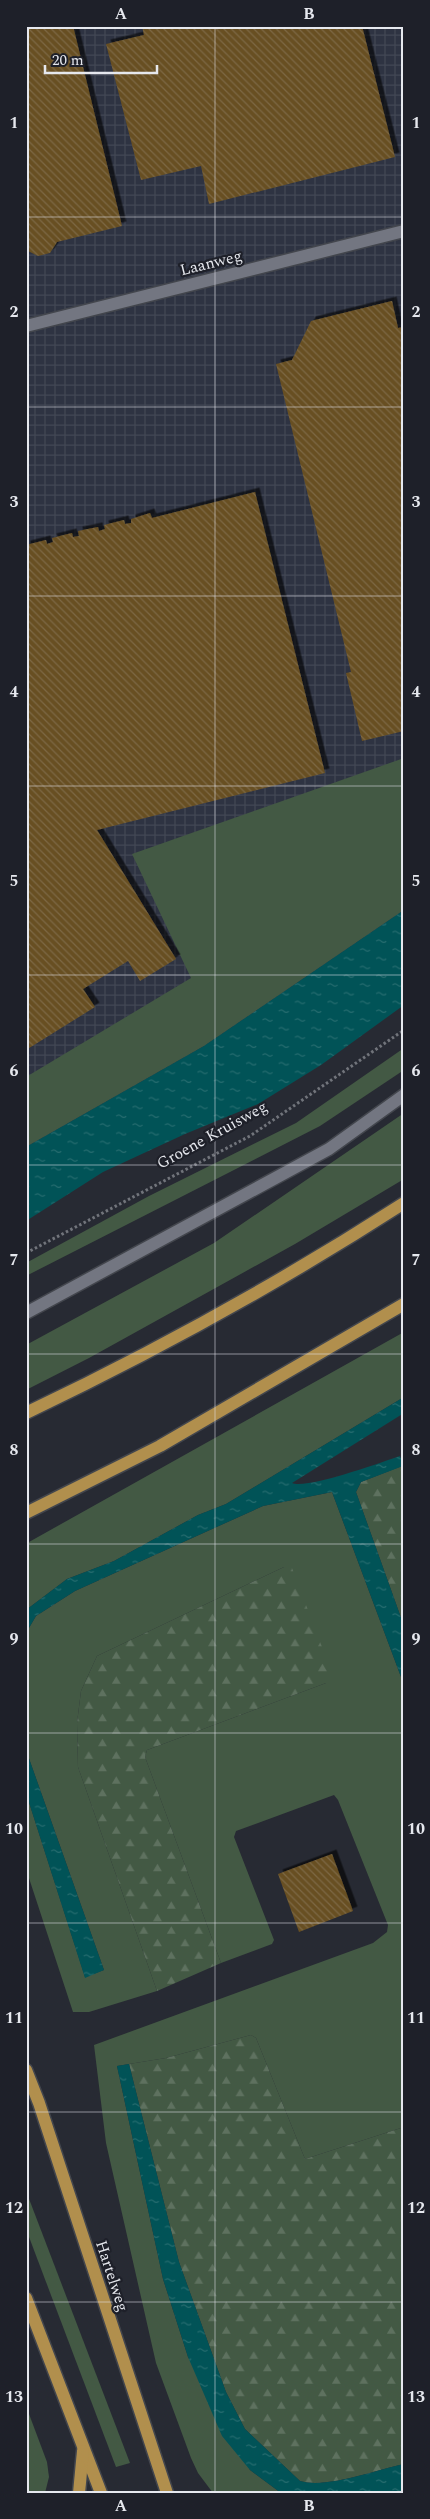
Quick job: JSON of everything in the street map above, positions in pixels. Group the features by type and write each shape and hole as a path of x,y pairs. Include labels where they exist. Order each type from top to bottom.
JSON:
{"main road":[{"path":"26,1413 249,1296 347,1240 404,1203"},
{"path":"26,1513 160,1446 404,1304"},
{"name":"Hartelweg","path":"26,2070 39,2103 167,2493"},
{"path":"26,2298 100,2493"},
{"path":"79,2493 83,2448"}],"street":[{"name":"Laanweg","path":"26,326 404,231"},
{"path":"26,1313 78,1287 329,1149 404,1095"}],"path":[{"name":"Groene Kruisweg","path":"26,1253 250,1136 404,1030"}],"shaded area":[{"path":"26,26 404,26 404,934 26,1166"}],"green space":[{"path":"404,758 404,910 204,1046 26,1147 26,1077 191,978 132,854"},
{"path":"404,1048 404,1070 320,1126 26,1276 26,1263 149,1196 296,1123"},
{"path":"404,1113 404,1179 295,1244 89,1358 26,1390 26,1345 214,1243"},
{"path":"404,1332 404,1397 226,1504 198,1515 114,1561 67,1579 26,1610 26,1544"},
{"path":"401,1460 404,1460 404,1626 356,1492 361,1482 402,1466"},
{"path":"332,1492 404,1685 404,2127 305,2159 256,2038 251,2035 166,2058 117,2066 163,2279 188,2357 250,2470 281,2493 213,2493 198,2473 191,2458 156,2363 106,2143 94,2045 373,1943 387,1932 388,1925 338,1800 334,1795 236,1831 234,1837 274,1940 272,1944 221,1963 145,1757 147,1750 326,1683 284,1567 97,1656 81,1691 77,1723 78,1767 157,1991 89,2012 73,2012 26,1869 26,1793 85,1977 104,1970 26,1750 26,1633 36,1616 75,1591 263,1506"},
{"path":"284,1567 292,1568 333,1676 326,1683 147,1750 145,1757 221,1963 157,1991 78,1767 77,1723 81,1691 97,1656"},
{"path":"251,2035 256,2038 305,2159 404,2127 404,2464 337,2481 311,2483 300,2481 245,2429 226,2392 179,2262 129,2064 166,2058"},
{"path":"26,2191 130,2463 116,2467 26,2229"},
{"path":"26,2406 47,2462 49,2477 45,2493 26,2493"}],"water":[{"path":"404,910 404,1005 321,1065 258,1104 185,1134 103,1172 26,1221 26,1147 204,1046"},
{"path":"404,1397 404,1413 292,1483 312,1483 400,1456 403,1466 361,1482 356,1492 404,1626 404,1685 332,1492 263,1506 75,1591 36,1616 26,1633 26,1610 67,1579 114,1561 198,1515 226,1504"},
{"path":"26,1750 104,1970 85,1978 26,1793"},
{"path":"129,2064 179,2262 226,2392 245,2429 300,2481 323,2483 337,2481 404,2464 404,2493 281,2493 250,2470 222,2436 188,2357 163,2279 117,2066"}],"building":[{"path":"26,26 73,26 122,226 57,242 50,253 38,256 26,250"},
{"path":"142,26 362,26 395,157 209,204 201,166 141,180 106,44 144,35"},
{"path":"392,301 398,328 404,327 404,731 362,741 346,673 351,672 276,364 292,360 311,321"},
{"path":"255,492 325,773 97,830 176,959 140,981 128,961 83,989 95,1007 26,1050 26,545 46,540 47,544 53,542 52,538 72,533 73,537 79,536 78,531 98,527 99,531 105,529 104,525 124,520 125,524 131,523 131,519 150,513 152,518"},
{"path":"332,1854 353,1911 299,1932 278,1874"}]}
